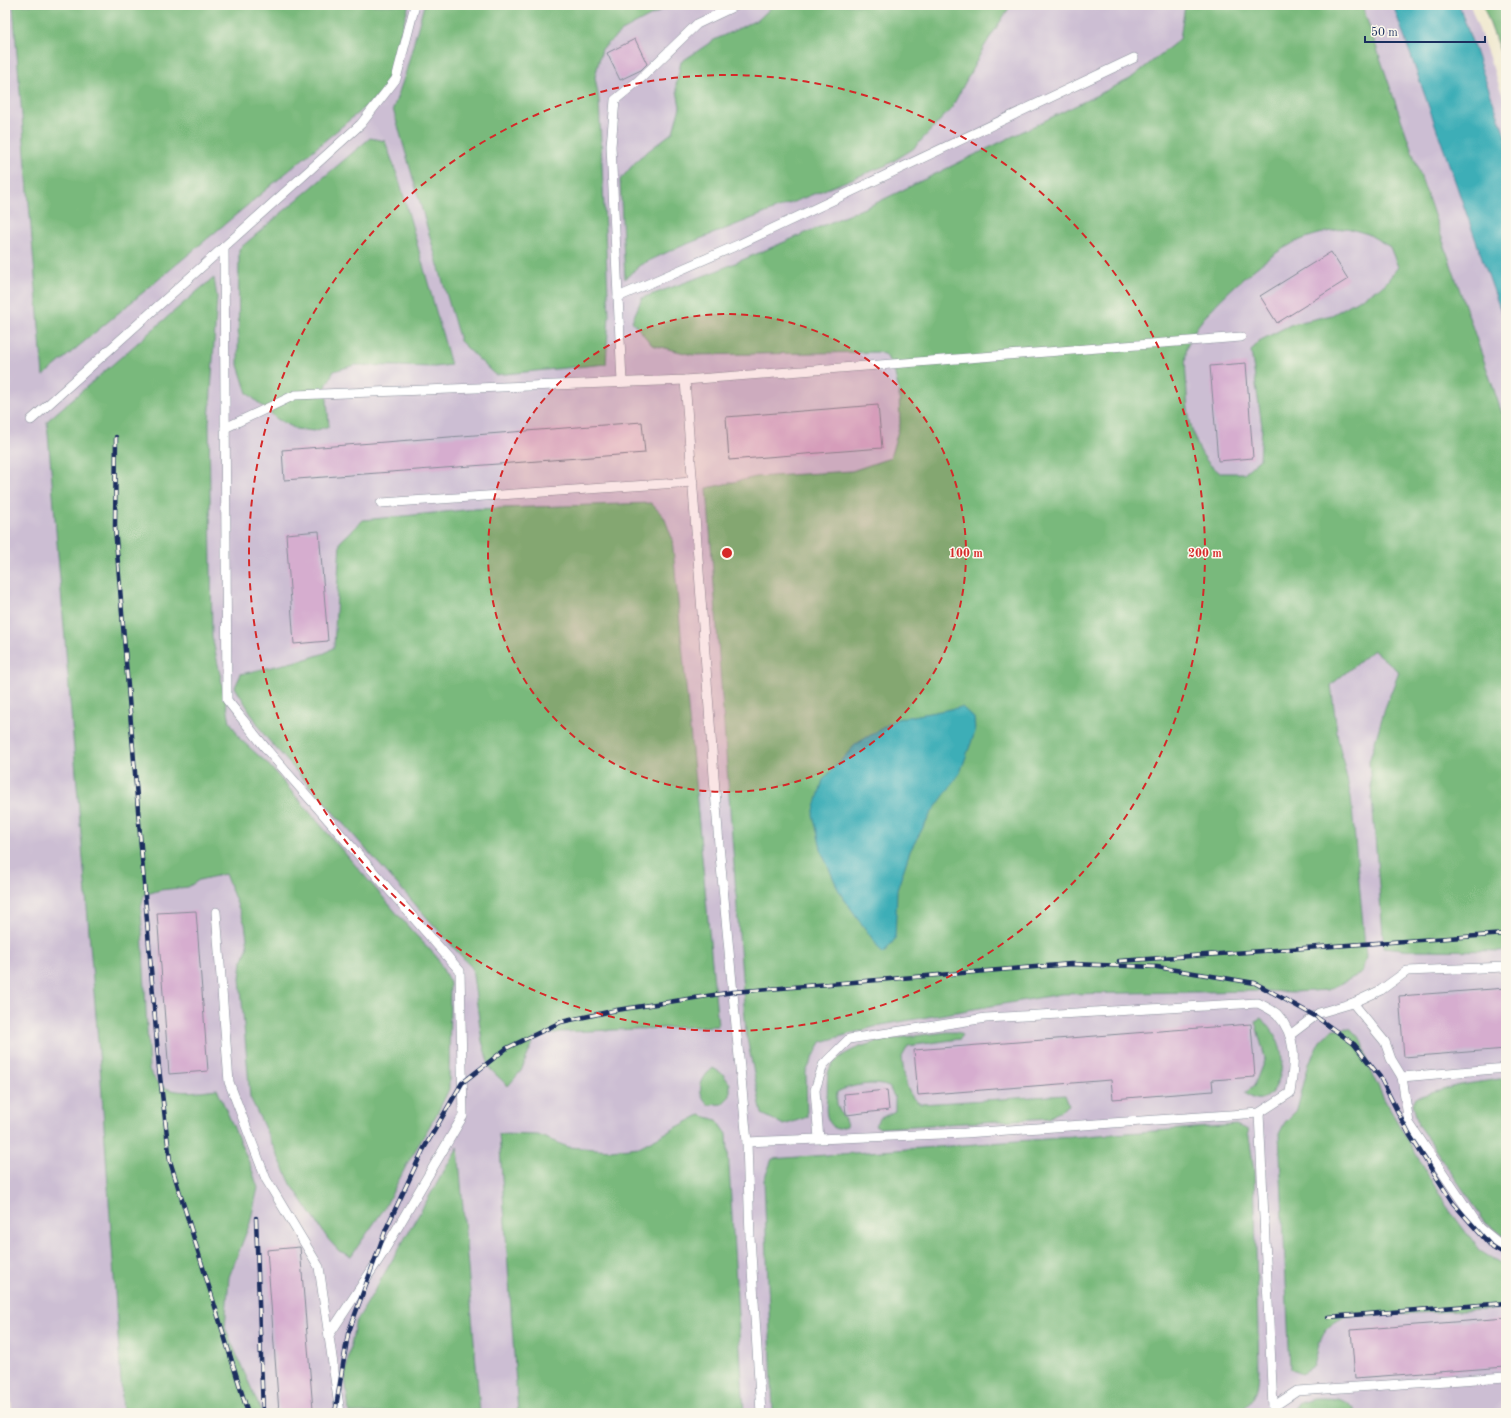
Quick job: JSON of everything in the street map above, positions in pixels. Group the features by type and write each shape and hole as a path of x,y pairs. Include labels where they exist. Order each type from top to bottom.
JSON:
{"lane":[{"path":"31,420 366,118 396,80 415,5"},
{"path":"622,382 611,146 615,100 638,81 697,24 737,5"},
{"path":"618,297 740,244 1134,58"},
{"path":"224,247 227,700 268,751 460,971 463,1116 381,1256 329,1335"},
{"path":"225,428 295,395 686,380 1241,337"},
{"path":"686,380 719,845 747,1142 750,1237 761,1413"},
{"path":"381,503 693,482"},
{"path":"216,912 229,1082 266,1179 319,1267 340,1413"},
{"path":"1290,1035 1319,1013 1353,1003 1381,990 1407,971 1506,967"},
{"path":"747,1142 965,1133 1259,1113 1290,1093 1295,1058 1290,1035 1276,1014 1258,1003 986,1018 849,1039 823,1065 816,1090 818,1139"},
{"path":"1353,1003 1385,1042 1391,1059 1402,1077 1409,1123 1480,1228 1506,1248"},
{"path":"1402,1077 1506,1068"},
{"path":"1259,1113 1273,1410"},
{"path":"1273,1410 1297,1391 1506,1377"}],"shaded area":[{"path":"5,5 1470,5 1506,104 1506,1413 12,1413 5,1324"}],"green space":[{"path":"13,5 409,5 383,92 43,376"},
{"path":"424,5 671,5 622,31 602,49 595,77 599,100 609,315 606,364 495,375 460,341 393,109 405,75"},
{"path":"774,5 1011,5 984,47 951,109 913,149 887,165 672,250 640,265 625,279 620,180 639,158 673,132 680,107 676,85 681,62 714,40 759,19"},
{"path":"1185,5 1362,5 1506,425 1506,951 1412,950 1384,947 1369,762 1385,708 1399,672 1373,650 1331,685 1338,739 1351,797 1366,956 1362,973 1328,990 1294,992 1262,991 1061,994 881,1025 821,1042 806,1072 807,1117 784,1125 762,1114 746,1033 707,488 756,477 852,471 890,458 900,424 899,391 894,370 886,355 878,352 693,355 652,345 632,321 642,298 714,272 876,203 1130,79 1180,39","holes":["1347,228 1368,234 1390,247 1398,267 1384,285 1332,315 1292,324 1259,341 1251,351 1262,426 1260,459 1244,473 1220,473 1202,455 1195,439 1190,421 1187,403 1186,356 1188,344 1194,332 1203,319 1230,290 1274,254 1293,243 1308,237"]},
{"path":"1483,5 1506,5 1506,68"},
{"path":"370,138 385,141 400,183 451,365 435,367 355,365 334,371 326,386 329,426 314,431 296,429 277,419 247,393 238,365 239,249"},
{"path":"214,278 217,297 209,423 212,636 230,721 240,739 267,763 412,931 436,956 450,983 449,1089 438,1112 406,1166 384,1209 351,1256 339,1251 328,1239 291,1184 250,1097 240,978 242,961 248,947 245,924 225,874 199,880 188,887 160,890 144,895 141,908 149,1070 158,1083 171,1090 186,1092 217,1089 251,1167 258,1188 250,1223 229,1277 225,1328 262,1413 123,1413 100,1065 47,421"},
{"path":"651,503 664,517 672,538 718,1026 560,1032 535,1038 521,1071 508,1086 490,1069 482,1041 472,968 265,736 235,687 241,674 306,659 325,653 334,647 340,542 363,520 475,509"},
{"path":"1261,1018 1273,1032 1279,1043 1282,1061 1279,1077 1272,1092 1267,1097 1260,1099 1253,1098 1245,1093 1254,1086 1265,1058 1255,1021"},
{"path":"1350,1028 1363,1042 1367,1062 1384,1099 1445,1204 1479,1250 1506,1268 1506,1309 1347,1316 1338,1320 1326,1330 1320,1341 1314,1366 1302,1373 1290,1368 1279,1134 1285,1122 1297,1110 1309,1063 1320,1041 1333,1029"},
{"path":"947,1032 957,1032 963,1035 960,1039 908,1046 902,1057 908,1090 916,1101 921,1104 1065,1095 1069,1105 1049,1118 880,1128 875,1125 879,1119 895,1111 895,1098 889,1087 870,1084 849,1087 837,1092 838,1108 847,1126 836,1129 832,1126 829,1122 826,1105 828,1078 830,1068 839,1058 852,1050 883,1041"},
{"path":"713,1068 723,1074 730,1084 730,1096 722,1104 709,1105 702,1096 701,1086 705,1076"},
{"path":"1506,1078 1506,1238 1485,1221 1418,1125 1413,1103 1417,1097 1460,1085"},
{"path":"700,1115 717,1120 727,1134 744,1413 518,1413 499,1134 538,1135 568,1147 611,1150 639,1147"},
{"path":"1236,1125 1248,1130 1254,1170 1259,1371 1258,1385 1254,1396 1247,1405 1236,1413 773,1413 764,1180 772,1159"},
{"path":"458,1147 480,1413 349,1413 345,1375 355,1324"},
{"path":"1313,1398 1344,1401 1357,1413 1292,1413 1300,1402"}],"water":[{"path":"1393,5 1459,5 1506,138 1506,326"},
{"path":"962,707 974,718 975,732 960,773 930,815 910,851 897,890 895,939 883,954 840,893 822,853 813,814 823,780 856,744 897,719"}],"building":[{"path":"635,39 647,64 641,70 620,80 607,53"},
{"path":"1331,252 1348,279 1277,323 1260,296"},
{"path":"1246,363 1253,458 1218,461 1210,366"},
{"path":"878,405 882,448 729,460 726,417"},
{"path":"642,422 645,453 284,480 282,450"},
{"path":"319,531 328,641 294,644 286,534"},
{"path":"196,911 208,1071 169,1074 157,913"},
{"path":"1506,988 1506,1049 1404,1057 1399,996"},
{"path":"1251,1024 1255,1077 1212,1080 1213,1091 1113,1099 1111,1080 918,1095 914,1050"},
{"path":"887,1090 889,1110 846,1115 844,1094"},
{"path":"300,1247 313,1410 279,1412 267,1250"},
{"path":"1506,1318 1506,1367 1355,1378 1351,1330"}],"railway":[{"path":"116,437 115,527 159,1068 170,1161 248,1413"},
{"path":"1119,961 1506,934"},
{"path":"335,1413 348,1334 386,1229 423,1150 462,1083 507,1048 561,1022 617,1010 733,992 1071,964 1157,967 1255,983 1315,1016 1354,1044 1380,1077 1409,1134 1453,1203 1493,1248 1506,1255"},
{"path":"256,1218 263,1413"},
{"path":"1328,1317 1506,1303"}]}
